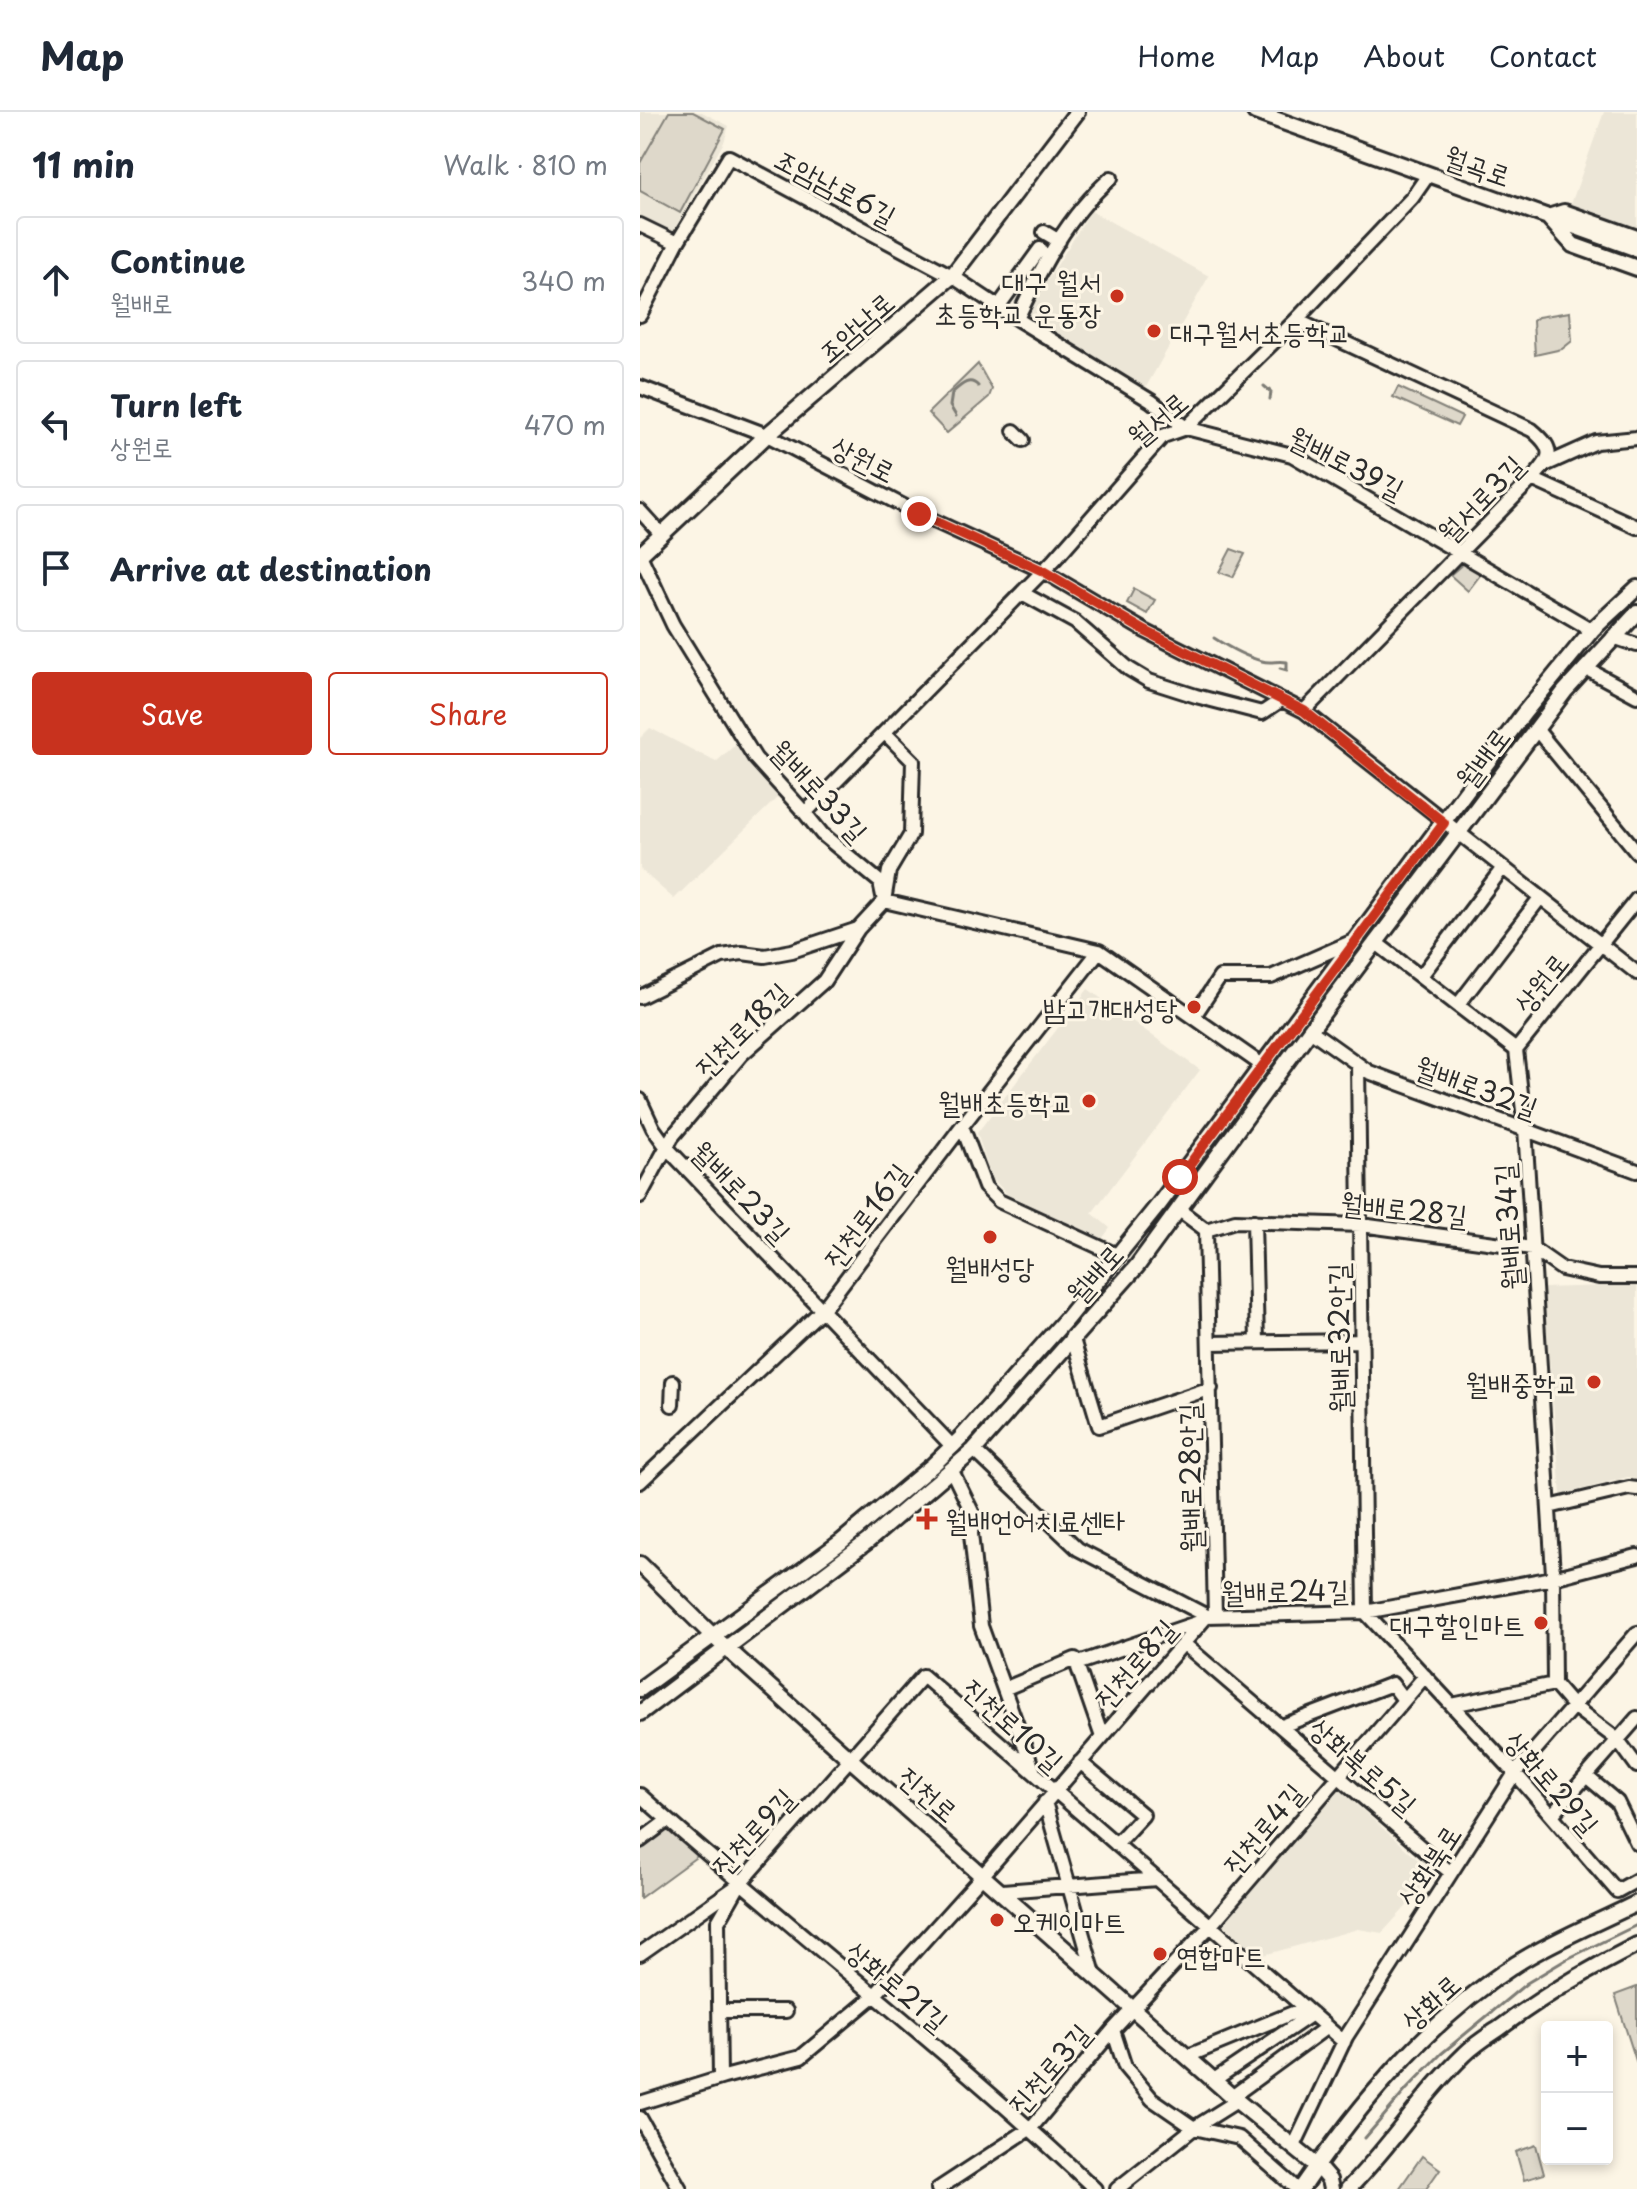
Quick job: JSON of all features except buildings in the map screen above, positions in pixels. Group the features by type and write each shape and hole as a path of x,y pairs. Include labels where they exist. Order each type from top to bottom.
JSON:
{"main road":[{"name":"조암남로","path":"640,555 767,435 952,276 1077,112"},
{"name":"월곡로","path":"1255,112 1637,249"},
{"path":"1637,238 1564,212 1548,217 1573,245 1637,268"},
{"name":"월곡로","path":"1548,217 1574,235 1637,259"},
{"name":"월배로","path":"640,1689 841,1542 953,1447 1119,1256 1495,751 1592,630 1637,588"},
{"name":"월배로","path":"640,1713 868,1541 974,1450 1137,1266 1536,729 1585,668 1637,613"},
{"name":"진천로","path":"640,1564 713,1636 850,1759 1214,2080 1317,2166"},
{"name":"상화로","path":"1299,2189 1392,2071 1462,2004 1516,1964 1637,1903"},
{"path":"1317,2166 1355,2187 1425,2096 1467,2052 1516,2015 1585,1971 1637,1945"},
{"path":"1317,2166 1333,2186"}],"street":[{"name":"조암남로6길","path":"640,315 677,243 729,157 952,276"},
{"name":"월서로","path":"805,813 1043,571 1163,436 1186,428 1296,320 1412,198 1428,175"},
{"path":"1017,319 1040,269 1091,196 1111,178"},
{"path":"1061,211 1073,220"},
{"path":"640,225 677,243"},
{"path":"1044,232 1059,241"},
{"path":"998,307 1040,249"},
{"name":"월배로39길","path":"952,276 1151,401 1186,428 1292,455 1592,630"},
{"name":"월서로3길","path":"1296,320 1532,430 1546,441 1550,453 1547,464 1304,711"},
{"name":"상원로","path":"640,387 767,435 919,514 1043,571 1145,631 1304,711 1637,973"},
{"path":"1547,464 1596,442 1637,438"},
{"path":"1532,479 1637,527"},
{"path":"640,511 662,535"},
{"name":"월배로33길","path":"640,555 673,625 755,758 822,834 880,882 884,901"},
{"path":"1022,593 1075,622 1129,669 1149,681 1262,713 1280,701"},
{"path":"1613,637 1637,645"},
{"path":"1585,668 1637,696"},
{"path":"1536,729 1637,852"},
{"path":"885,733 913,761 911,834 889,871 884,901 1099,951 1262,1065"},
{"path":"1421,976 1502,869"},
{"name":"상원로","path":"1458,1005 1540,898"},
{"name":"상원로","path":"1516,1050 1637,899"},
{"name":"진천로18길","path":"640,1196 672,1137 742,1054 824,981 858,929 884,901"},
{"path":"640,997 722,956 742,953 765,956 792,951 858,929"},
{"path":"1194,1016 1220,977 1271,977 1358,939"},
{"path":"1375,942 1516,1050"},
{"name":"진천로16길","path":"640,1482 823,1309 1099,951"},
{"name":"월배로32길","path":"1310,1030 1369,1072 1637,1171"},
{"name":"월배로34길","path":"1516,1050 1525,1128 1553,1578"},
{"name":"월배로32안길","path":"1358,1064 1365,1612"},
{"name":"월배로23길","path":"640,1100 653,1128 668,1149 953,1447"},
{"name":"월배로","path":"962,1126 985,1187 999,1201 1119,1256"},
{"path":"1178,1209 1206,1230"},
{"name":"월배로28길","path":"1206,1230 1235,1221 1361,1225 1532,1248 1562,1269 1599,1277 1637,1277"},
{"path":"1254,1221 1257,1342"},
{"name":"월배로28안길","path":"1206,1230 1211,1388 1208,1617"},
{"name":"월배로","path":"1072,1336 1099,1426"},
{"path":"1210,1343 1362,1341"},
{"path":"672,1405 673,1382"},
{"name":"월배로28안길","path":"1099,1426 1211,1388"},
{"name":"월배로24길","path":"974,1450 1078,1549 1208,1617 1365,1612 1553,1578 1637,1556"},
{"path":"952,1471 973,1514 971,1534 981,1626 1035,1775"},
{"path":"1549,1507 1629,1488 1637,1489"},
{"path":"1553,1578 1554,1684 1573,1706 1618,1740 1637,1766"},
{"name":"상화로29길","path":"1365,1612 1515,1773 1617,1891 1637,1880"},
{"name":"진천로8길","path":"640,2103 801,2057 874,1996 1208,1617"},
{"name":"진천로8길","path":"1102,1737 1075,1662 1208,1617"},
{"name":"상화북로","path":"1294,2146 1344,2042 1515,1773 1637,1633"},
{"name":"상화북로5길","path":"1183,1643 1451,1873"},
{"path":"1004,1689 1075,1662"},
{"name":"진천로10길","path":"850,1759 923,1676 1035,1775 1050,1797 1116,1844 1344,2042"},
{"name":"진천로4길","path":"1133,2008 1211,1925 1425,1676"},
{"name":"상화북로5길","path":"1282,1726 1392,1684 1404,1700"},
{"name":"상화로29길","path":"1452,1705 1554,1684"},
{"path":"1552,1815 1637,1718"},
{"name":"진천로9길","path":"640,1954 740,1884 850,1759"},
{"path":"1080,1762 1143,1815 1116,1844"},
{"path":"1586,1776 1617,1802 1637,1843"},
{"name":"상화로21길","path":"640,1795 740,1884 1031,2128 1095,2189"},
{"path":"1050,1797 1068,1886 1094,1974"},
{"path":"640,1841 668,1820"},
{"path":"1003,1891 1157,1879"},
{"path":"720,2078 718,1922 740,1884"},
{"name":"진천로3길","path":"938,2189 1031,2128 1133,2008"},
{"path":"719,2011 786,2011"},
{"path":"1188,2056 1309,2011"},
{"path":"1214,2080 1309,2011"},
{"path":"1117,2189 1327,2027"},
{"name":"진천로3길","path":"1113,2030 1125,2067 1152,2099 1194,2128"},
{"path":"640,2118 680,2189"},
{"name":"상화로","path":"1194,2128 1239,2138 1299,2189"}],"shaded area":[{"path":"640,112 702,112 729,126 724,142 672,233 640,216"},
{"path":"669,112 693,112 725,129 680,213 640,191 640,163"},
{"path":"1604,112 1637,112 1637,229 1571,204"},
{"name":"대구 월서 초등학교 운동장","path":"1091,211 1209,276 1146,387 1025,316"},
{"path":"1570,312 1572,341 1562,349 1535,355 1533,321 1538,317"},
{"path":"978,364 992,389 989,397 947,433 928,413"},
{"path":"1398,387 1462,417 1457,426 1393,397"},
{"path":"1231,549 1245,554 1233,577 1219,572"},
{"path":"1465,562 1481,574 1468,591 1450,575"},
{"path":"1134,589 1155,600 1147,614 1127,603"},
{"path":"650,728 716,762 735,745 780,795 674,899 640,869 640,738"},
{"name":"월배초등학교","path":"1088,989 1200,1070 1092,1213 1110,1228 1102,1239 1007,1194 991,1177 977,1133"},
{"name":"월배중학교","path":"1637,1285 1637,1479 1628,1477 1561,1495 1543,1288"},
{"path":"1339,1789 1435,1875 1382,1933 1358,1929 1260,1956 1223,1924"},
{"path":"667,1825 699,1855 640,1898 640,1846"},
{"path":"1637,1987 1637,2064 1615,1995"},
{"path":"1536,2145 1544,2174 1524,2180 1516,2152"},
{"path":"1422,2156 1440,2169 1426,2189 1399,2189"}],"waterway":[{"path":"956,416 950,406 952,393 968,382 978,386"},
{"path":"1264,386 1271,392 1270,399"},
{"path":"1214,638 1256,659 1287,662 1287,670 1280,668"},
{"path":"1365,2138 1441,2054 1527,1983 1567,1959 1637,1925"}],"place":[{"name":"대구 월서 초등학교 운동장","path":"1117,296"},
{"name":"대구월서초등학교","path":"1154,331"},
{"name":"밤고개대성당","path":"1194,1007"},
{"name":"월배초등학교","path":"1089,1101"},
{"name":"월배성당","path":"990,1237"},
{"name":"월배중학교","path":"1594,1382"},
{"name":"월배언어치료센타","path":"927,1519"},
{"name":"대구할인마트","path":"1541,1623"},
{"name":"오케이마트","path":"997,1920"},
{"name":"연합마트","path":"1160,1954"}],"route":[{"path":"919,514 1043,571 1145,631 1304,711 1444,823 1180,1177"}]}
